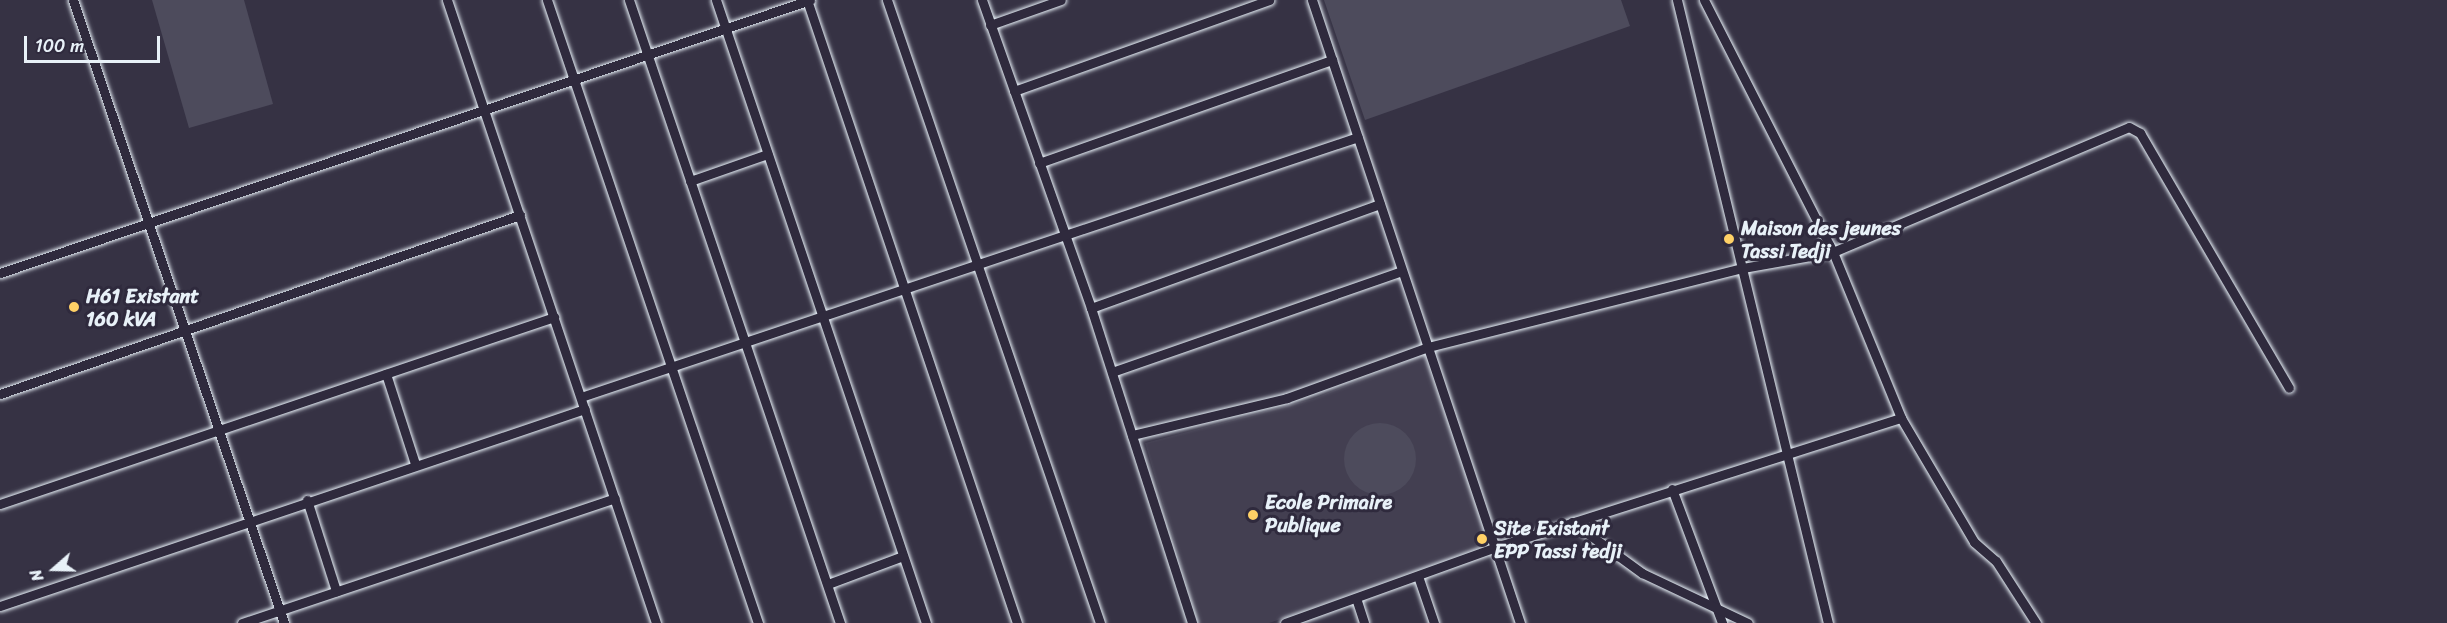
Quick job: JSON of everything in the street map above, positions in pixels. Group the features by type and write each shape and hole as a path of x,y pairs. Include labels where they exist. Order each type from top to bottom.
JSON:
{"street":[{"path":"73,0 284,623"},
{"path":"447,0 656,623"},
{"path":"547,0 758,623"},
{"path":"629,0 743,344 840,623"},
{"path":"716,0 926,623"},
{"path":"0,273 726,30 808,0 1017,623"},
{"path":"887,0 1100,623"},
{"path":"982,0 1091,308 1192,623"},
{"path":"990,25 1061,0"},
{"path":"1014,91 1269,0"},
{"path":"1312,0 1520,623"},
{"path":"1677,0 1828,623"},
{"path":"1704,0 1833,252 1901,418 1974,542 1996,561 2036,623"},
{"path":"1039,163 1332,60"},
{"path":"1132,435 1287,398 1428,348 1743,268 1833,252 2128,127 2140,133 2289,388"},
{"path":"581,397 979,266 1358,136"},
{"path":"690,181 767,153"},
{"path":"1091,308 1380,204"},
{"path":"0,394 520,215"},
{"path":"1112,372 1402,271"},
{"path":"0,504 554,317"},
{"path":"386,374 415,464"},
{"path":"0,606 415,464 585,410"},
{"path":"1285,623 1572,522 1901,418"},
{"path":"1672,489 1722,623"},
{"path":"242,623 615,498"},
{"path":"308,500 336,591"},
{"path":"1572,522 1642,573 1748,623"},
{"path":"828,584 903,556"},
{"path":"1418,576 1434,623"},
{"path":"1356,598 1364,623"}],"shaded area":[{"path":"152,0 244,0 273,104 189,128"},
{"path":"1324,0 1621,0 1630,26 1365,120"},
{"path":"1424,354 1490,544 1269,623 1198,623 1145,443 1313,399"},
{"path":"1380,423 1400,429 1410,439 1416,459 1410,479 1400,489 1380,495 1360,489 1350,479 1344,459 1350,439 1360,429"}],"place":[{"name":"Maison des jeunes Tassi Tedji","path":"1729,239"},
{"name":"H61 Existant 160 kVA","path":"74,307"},
{"name":"Ecole Primaire Publique","path":"1253,515"},
{"name":"Site Existant EPP Tassi tedji","path":"1482,539"}]}
